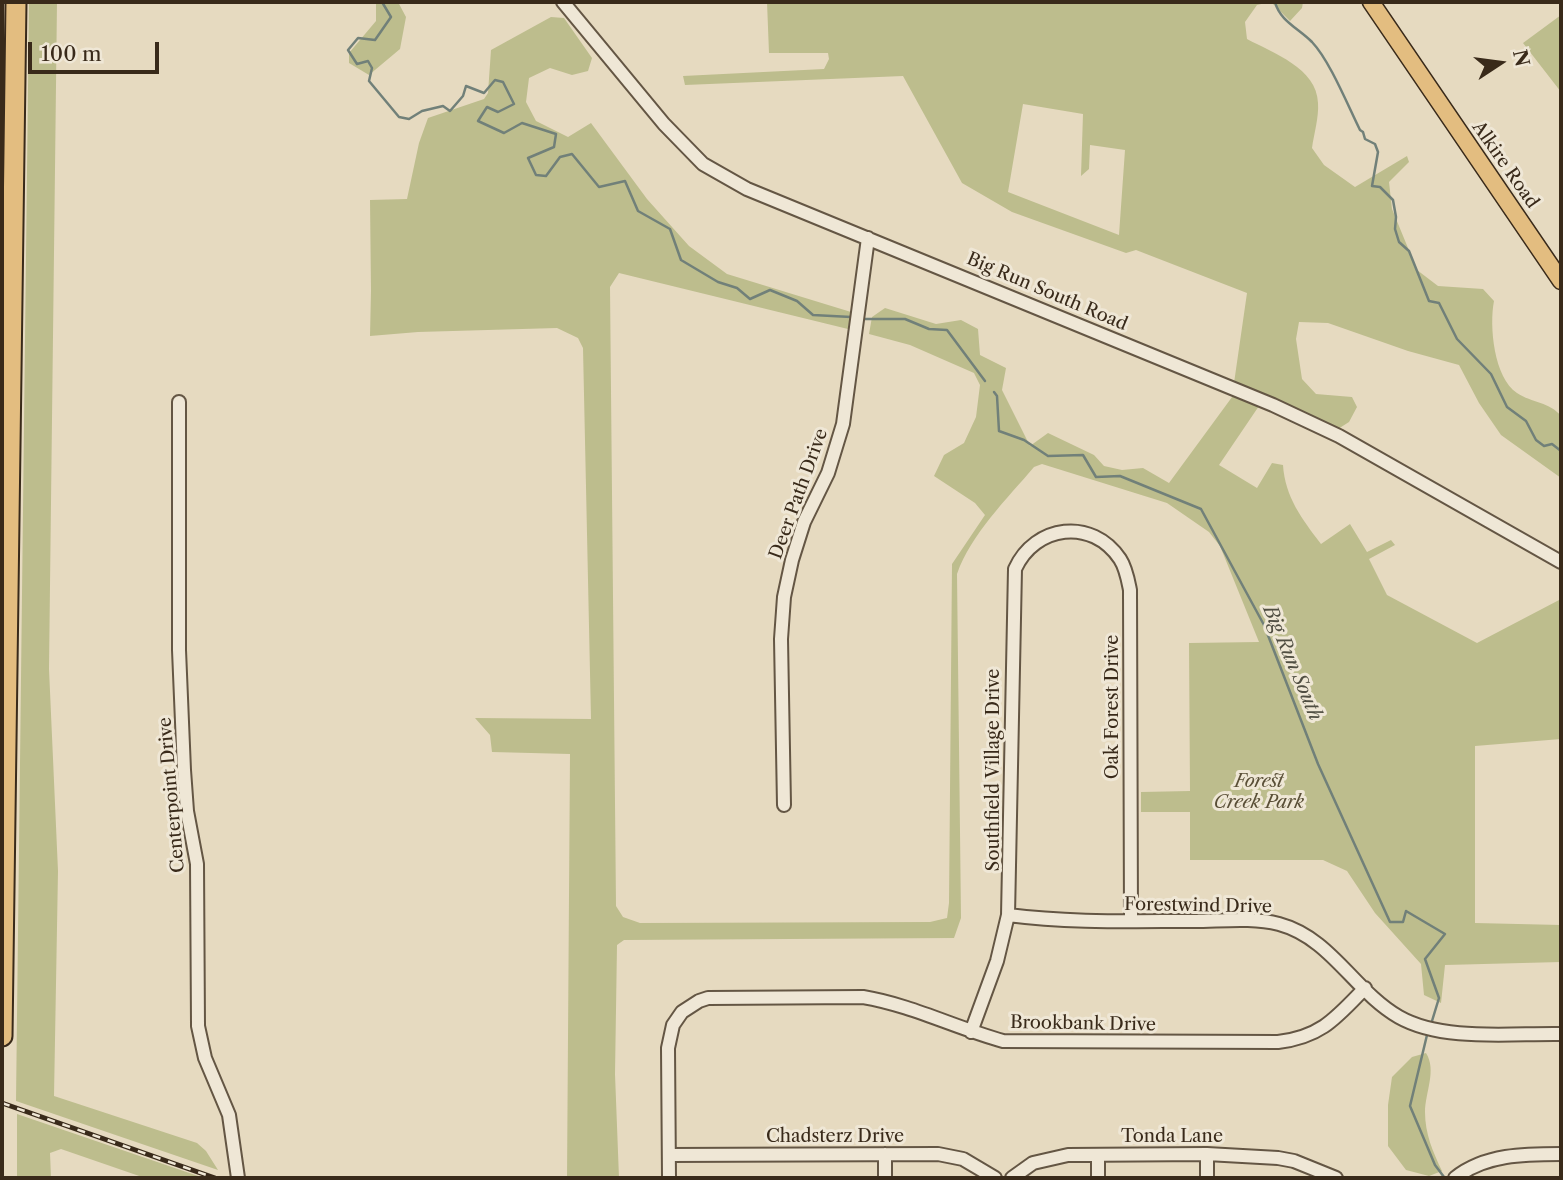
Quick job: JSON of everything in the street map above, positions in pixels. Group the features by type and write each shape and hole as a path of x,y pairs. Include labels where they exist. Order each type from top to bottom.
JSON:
{"highway":[{"path":"2,1036 16,2"}],"main road":[{"name":"Alkire Road","path":"1371,2 1561,281"}],"street":[{"name":"Big Run South Road","path":"563,2 664,124 704,164 747,189 1273,405 1363,449 1561,562"},
{"name":"Deer Path Drive","path":"784,805 780,639 784,597 804,523 825,480 843,424 868,238"},
{"name":"Centerpoint Drive","path":"179,402 178,614 187,811 197,864 198,1026 205,1058 229,1115 238,1178"},
{"name":"Southfield Village Drive","path":"971,1032 997,961 1008,915 1015,569 1029,547 1039,539 1065,532"},
{"name":"Oak Forest Drive","path":"1065,532 1088,535 1108,545 1121,559 1128,582 1131,921"},
{"name":"Forestwind Drive","path":"1008,915 1055,921 1275,923 1311,937 1397,1016 1416,1025 1462,1033 1561,1034"},
{"name":"Brookbank Drive","path":"669,1155 668,1048 673,1025 682,1012 699,1001 718,997 863,997 1003,1041 1278,1042 1310,1036 1365,988"},
{"path":"885,1154 885,1178"},
{"path":"1098,1154 1098,1178"},
{"path":"1206,1154 1206,1178"},
{"name":"Tonda Lane","path":"1012,1178 1033,1163 1050,1157 1206,1154 1278,1158 1335,1178"},
{"path":"1455,1178 1474,1167 1507,1156 1561,1154"},
{"name":"Chadsterz Drive","path":"669,1155 951,1155 975,1164 995,1178"},
{"path":"669,1155 669,1178"}],"green space":[{"path":"29,2 57,2 49,669 58,871 54,1096 197,1143 206,1151 218,1170 16,1101"},
{"path":"376,2 398,2 406,17 400,49 369,75 349,63 349,53 376,21"},
{"path":"767,2 1270,2 1257,5 1245,22 1247,39 1292,63 1310,80 1318,103 1312,148 1324,165 1355,187 1407,156 1409,162 1389,182 1392,209 1417,270 1438,286 1483,289 1494,301 1493,337 1503,376 1517,393 1552,408 1561,416 1561,478 1501,435 1479,403 1459,365 1408,351 1328,323 1299,322 1296,339 1302,379 1316,394 1352,397 1357,407 1349,422 1338,429 1280,401 1234,383 1247,293 1136,250 1126,253 1012,212 962,183 903,76 685,85 683,76 824,69 829,59 828,53 769,53","holes":["1023,104 1083,114 1081,176 1089,169 1090,145 1125,150 1119,235 1008,192"]},
{"path":"1271,2 1303,2 1302,8 1290,21"},
{"path":"1561,15 1561,92 1523,43"},
{"name":"Forest Creek Park","path":"551,17 564,18 592,58 588,71 572,75 550,68 529,78 526,102 536,121 568,137 591,123 647,199 689,246 727,274 851,312 848,329 619,273 610,287 616,906 623,917 640,923 930,922 947,918 952,564 985,515 975,503 934,476 944,455 964,443 976,417 980,385 974,373 910,345 869,334 872,317 885,308 936,324 961,320 978,329 980,355 1006,368 1002,390 1030,446 1048,433 1094,455 1104,466 1122,470 1143,468 1169,483 1235,393 1261,403 1219,465 1257,488 1272,463 1283,465 1291,497 1321,544 1350,524 1367,552 1391,540 1395,545 1369,559 1387,595 1477,643 1561,599 1561,739 1475,746 1475,923 1561,925 1561,962 1445,965 1441,1003 1424,995 1421,964 1375,913 1347,871 1323,860 1190,860 1190,812 1141,812 1141,792 1190,791 1189,643 1259,642 1220,546 1209,532 1167,503 1042,464 1034,467 991,518 971,545 957,574 961,918 954,938 624,940 617,945 615,1074 619,1178 567,1178 570,754 492,752 490,735 475,718 591,719 583,348 578,338 557,328 370,336 370,200 407,199 419,143 428,118 484,99 488,93 491,50"},
{"path":"1426,1053 1430,1082 1425,1105 1426,1128 1442,1171 1429,1176 1406,1170 1388,1146 1388,1105 1392,1077 1412,1057"},
{"path":"17,1114 204,1178 145,1178 61,1149 50,1153 51,1178 17,1178"}],"waterway":[{"name":"Big Run South","path":"382,2 391,17 375,40 358,38 348,50 357,64 368,61 372,68 369,81 399,117 409,119 422,111 443,106 450,111 463,96 466,86 484,93 495,80 503,82 514,104 498,112 487,107 478,121 504,133 522,123 556,134 554,147 528,158 536,175 546,176 560,157 572,154 599,187 625,181 638,211 670,229 681,260 718,282 737,288 750,299 770,290 797,301 813,315 851,317"},
{"path":"1275,2 1285,19 1319,50 1365,139 1375,144 1378,152 1372,186 1380,187 1393,200 1395,229 1399,242 1409,251 1429,301 1439,303 1457,339 1491,374 1507,407 1526,421 1536,440 1544,446 1552,444 1561,451"},
{"name":"Big Run South","path":"865,319 905,319 929,329 947,330 985,381"},
{"name":"Big Run South","path":"994,392 997,396 999,431 1024,440 1048,456 1083,455 1096,477 1120,476 1201,509 1264,625 1318,764 1390,922 1403,922 1406,911 1445,934 1425,959 1439,998 1432,1021"},
{"name":"Big Run South","path":"1427,1035 1410,1106 1435,1165 1444,1177"}],"railway":[{"path":"2,1103 215,1178"}]}
